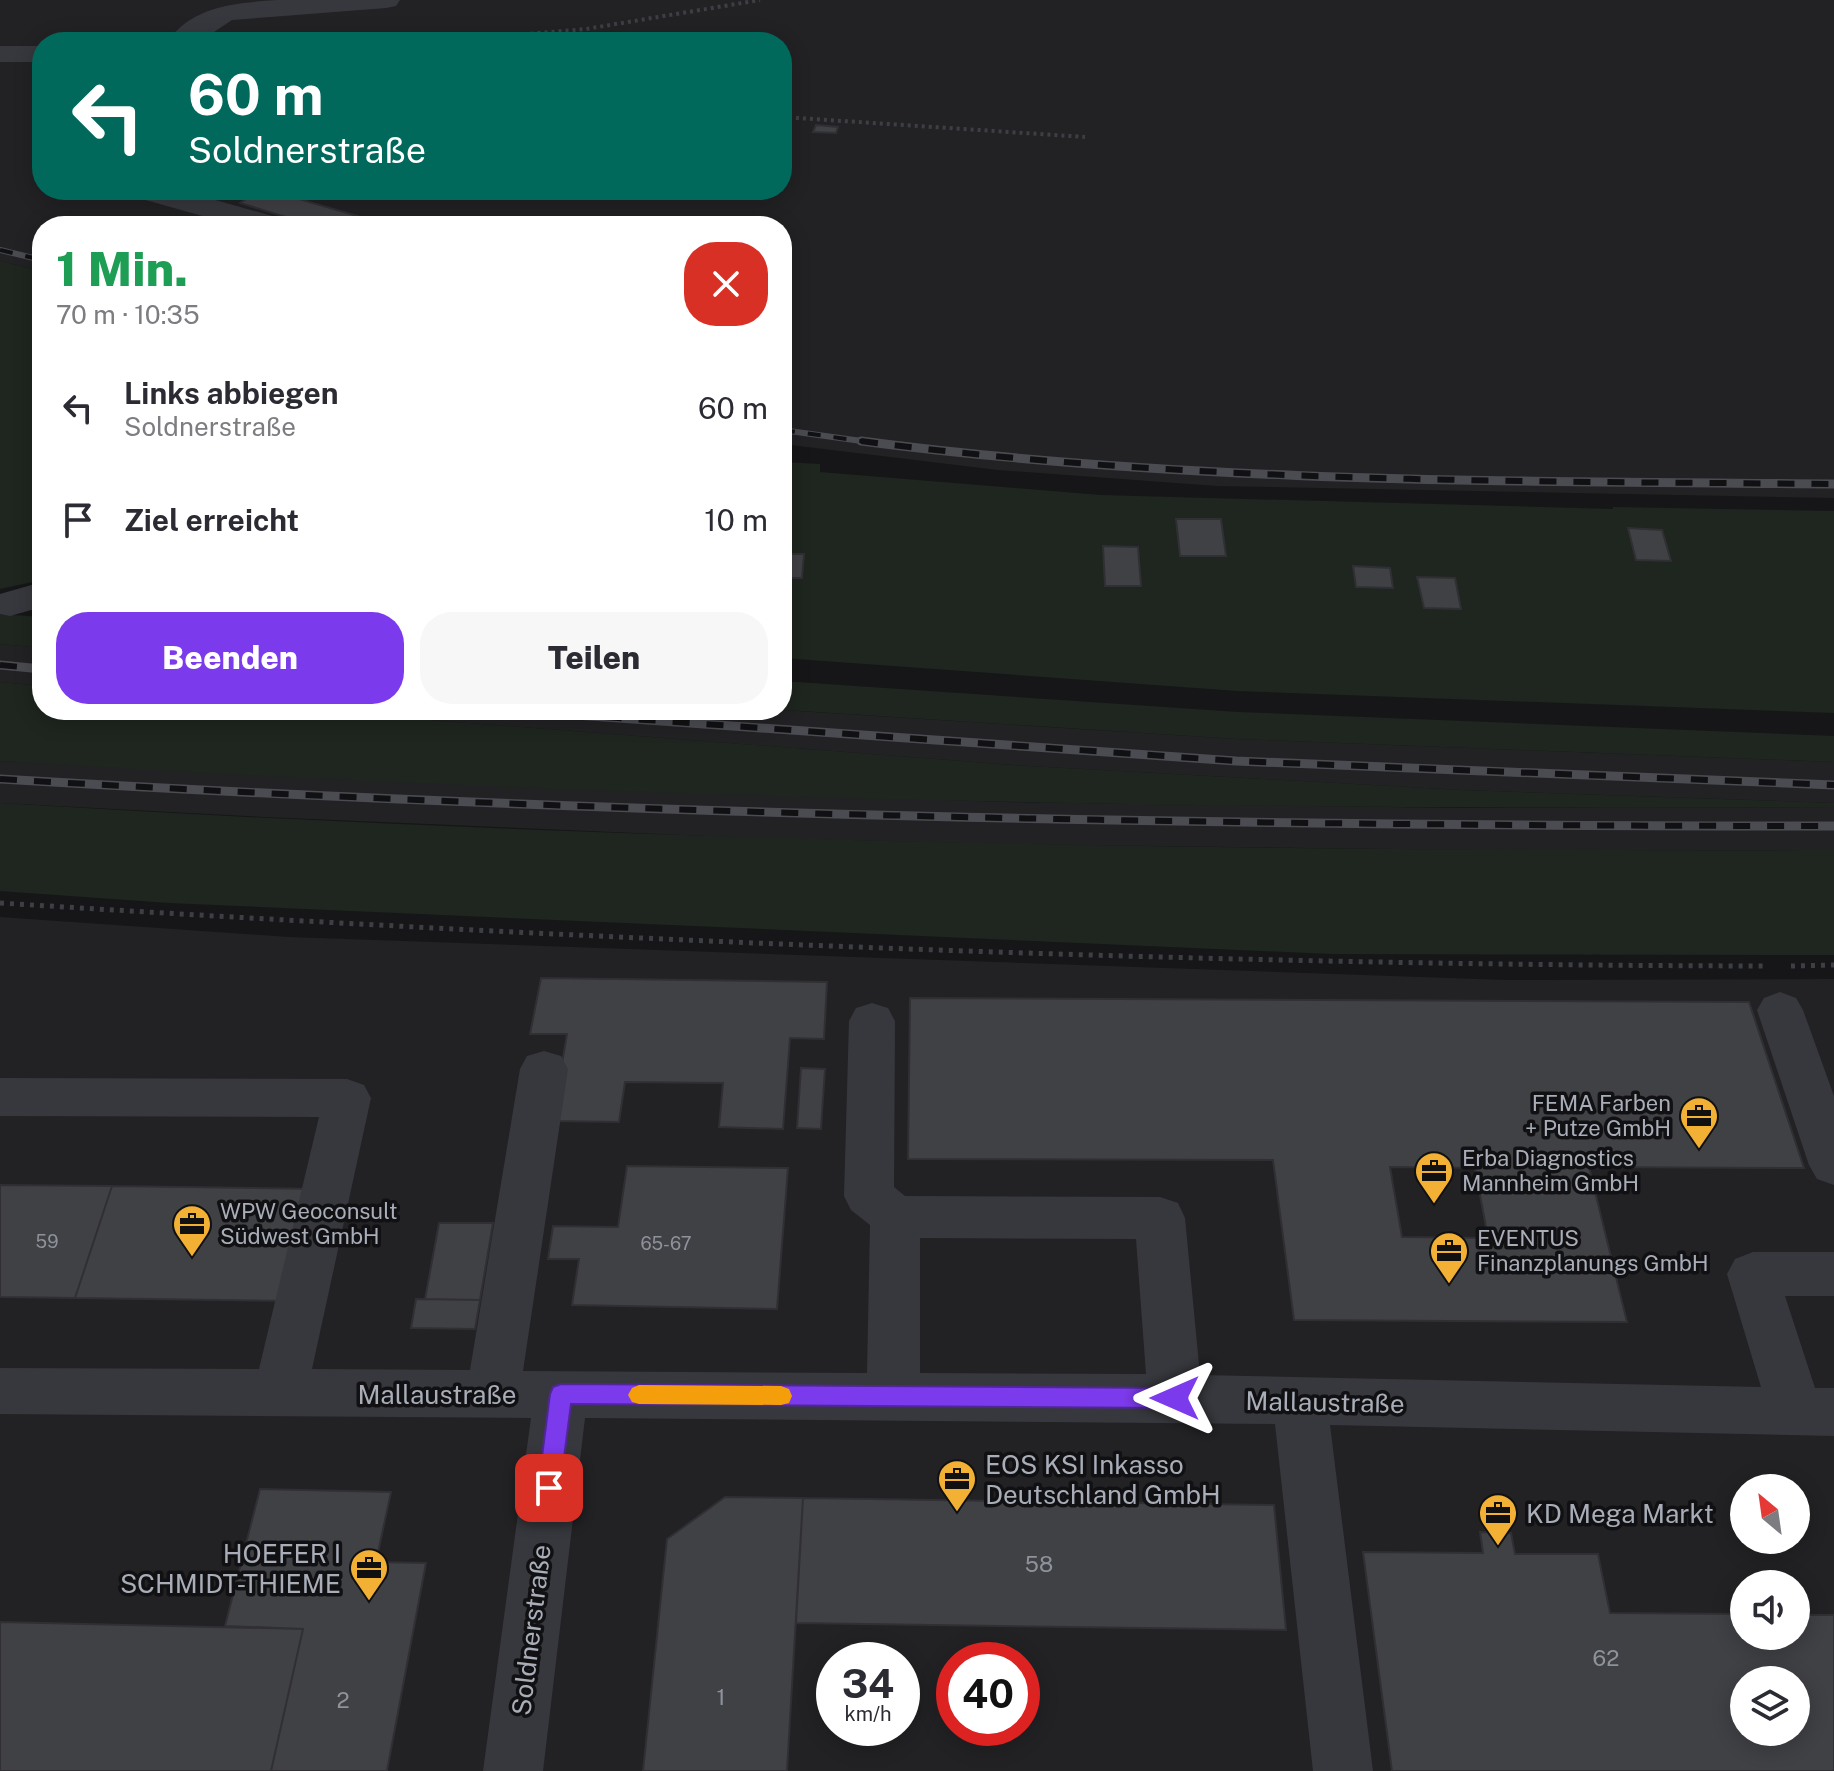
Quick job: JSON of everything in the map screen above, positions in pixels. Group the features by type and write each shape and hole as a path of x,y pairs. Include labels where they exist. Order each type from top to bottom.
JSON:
{"street":[{"path":"194,32 227,12 386,0"},
{"path":"0,54 32,54"},
{"path":"181,200 237,216"},
{"path":"1779,980 1834,1165"},
{"path":"872,1021 869,1196 895,1217 1160,1218 1175,1398"},
{"path":"493,1394 544,1069"},
{"path":"0,1097 347,1098 280,1393"},
{"path":"893,1396 895,1217"},
{"path":"1814,1412 1753,1274 1834,1274"},
{"name":"Mallaustraße","path":"0,1391 1175,1398 1814,1412"},
{"name":"Soldnerstraße","path":"513,1771 561,1394"},
{"path":"1300,1402 1343,1771"}],"path":[{"path":"551,32 760,0"},
{"path":"792,118 1085,137"},
{"path":"0,903 361,927 1029,955 1500,967 1779,980 1834,965"}],"shaded area":[{"path":"0,0 1834,0 1834,498 1217,486 998,470 792,445 792,216 32,216 32,269 0,261"},
{"path":"0,261 32,269 32,582 0,589"},
{"path":"792,463 820,464 820,472 1101,495 1613,509 1834,511 1834,713 1237,691 792,659"},
{"path":"0,614 32,616 32,647 0,644"},
{"path":"0,644 32,647 32,685 0,682"},
{"path":"0,682 32,685 32,720 430,720 1013,765 1461,790 1834,803 1834,807 1375,807 917,800 458,785 0,761"},
{"path":"792,682 1238,712 1834,736 1834,762 1237,739 792,711"},
{"path":"792,711 1237,739 1834,762 1834,803 1461,790 1013,765 430,720 792,720"},
{"path":"0,761 516,786 1006,802 1464,808 1834,807 1834,850 1473,850 1004,844 751,838 264,817 0,803"},
{"path":"0,803 458,827 917,842 1375,849 1834,850 1834,955 1331,954 169,903 0,891"},
{"path":"0,917 289,937 1506,980 1834,979 1834,1771 0,1771"}],"building":[{"path":"816,125 838,127 836,133 813,132"},
{"path":"245,200 303,200 357,216 282,216 240,203"},
{"path":"1176,519 1221,519 1226,556 1180,556"},
{"path":"1628,528 1662,530 1671,561 1636,560"},
{"path":"1103,546 1138,547 1141,586 1105,586"},
{"path":"792,554 804,554 802,578 792,578"},
{"path":"1353,566 1390,568 1393,588 1356,587"},
{"path":"1417,577 1455,578 1461,609 1424,608"},
{"path":"541,978 827,982 824,1039 790,1038 783,1129 719,1127 723,1083 625,1082 619,1122 552,1121 567,1034 530,1034"},
{"path":"910,998 1749,1002 1804,1168 1589,1167 1627,1322 1294,1320 1273,1160 908,1159","holes":["1390,1167 1475,1168 1488,1238 1402,1237"]},
{"path":"801,1068 825,1069 821,1129 797,1128"},
{"path":"627,1166 788,1168 777,1309 572,1305 579,1259 548,1259 553,1226 618,1227"},
{"path":"0,1185 112,1186 75,1298 0,1297"},
{"path":"112,1186 316,1189 287,1301 75,1298"},
{"path":"439,1223 493,1223 480,1300 425,1299"},
{"path":"416,1299 480,1300 475,1329 411,1328"},
{"path":"260,1489 391,1492 376,1562 426,1563 387,1771 271,1771 303,1629 225,1626"},
{"path":"725,1497 803,1498 787,1771 643,1771 667,1539"},
{"path":"803,1498 1274,1505 1286,1630 796,1623"},
{"path":"1480,1532 1511,1533 1515,1554 1598,1554 1610,1613 1730,1614 1730,1650 1810,1650 1810,1615 1834,1615 1834,1771 1392,1771 1363,1552 1483,1553"},
{"path":"0,1622 303,1629 271,1771 0,1771"}],"railway":[{"path":"0,250 32,258"},
{"path":"792,431 864,441"},
{"path":"864,441 982,455 1225,472 1469,480 1834,484"},
{"path":"864,441 876,443"},
{"path":"0,665 32,668"},
{"path":"647,720 1236,761 1834,785"},
{"path":"0,779 458,802 917,816 1375,824 1834,826"}],"slow traffic":[{"path":"639,1395 781,1396"}],"place":[{"name":"FEMA Farben + Putze GmbH","path":"1699,1150"},
{"name":"Erba Diagnostics Mannheim GmbH","path":"1434,1205"},
{"name":"WPW Geoconsult Südwest GmbH","path":"192,1258"},
{"name":"EVENTUS Finanzplanungs GmbH","path":"1449,1285"},
{"name":"EOS KSI Inkasso Deutschland GmbH","path":"957,1513"},
{"name":"KD Mega Markt","path":"1498,1547"},
{"name":"HOEFER I SCHMIDT-THIEME","path":"369,1602"}],"route":[{"path":"549,1488 561,1394 1175,1398"}]}
